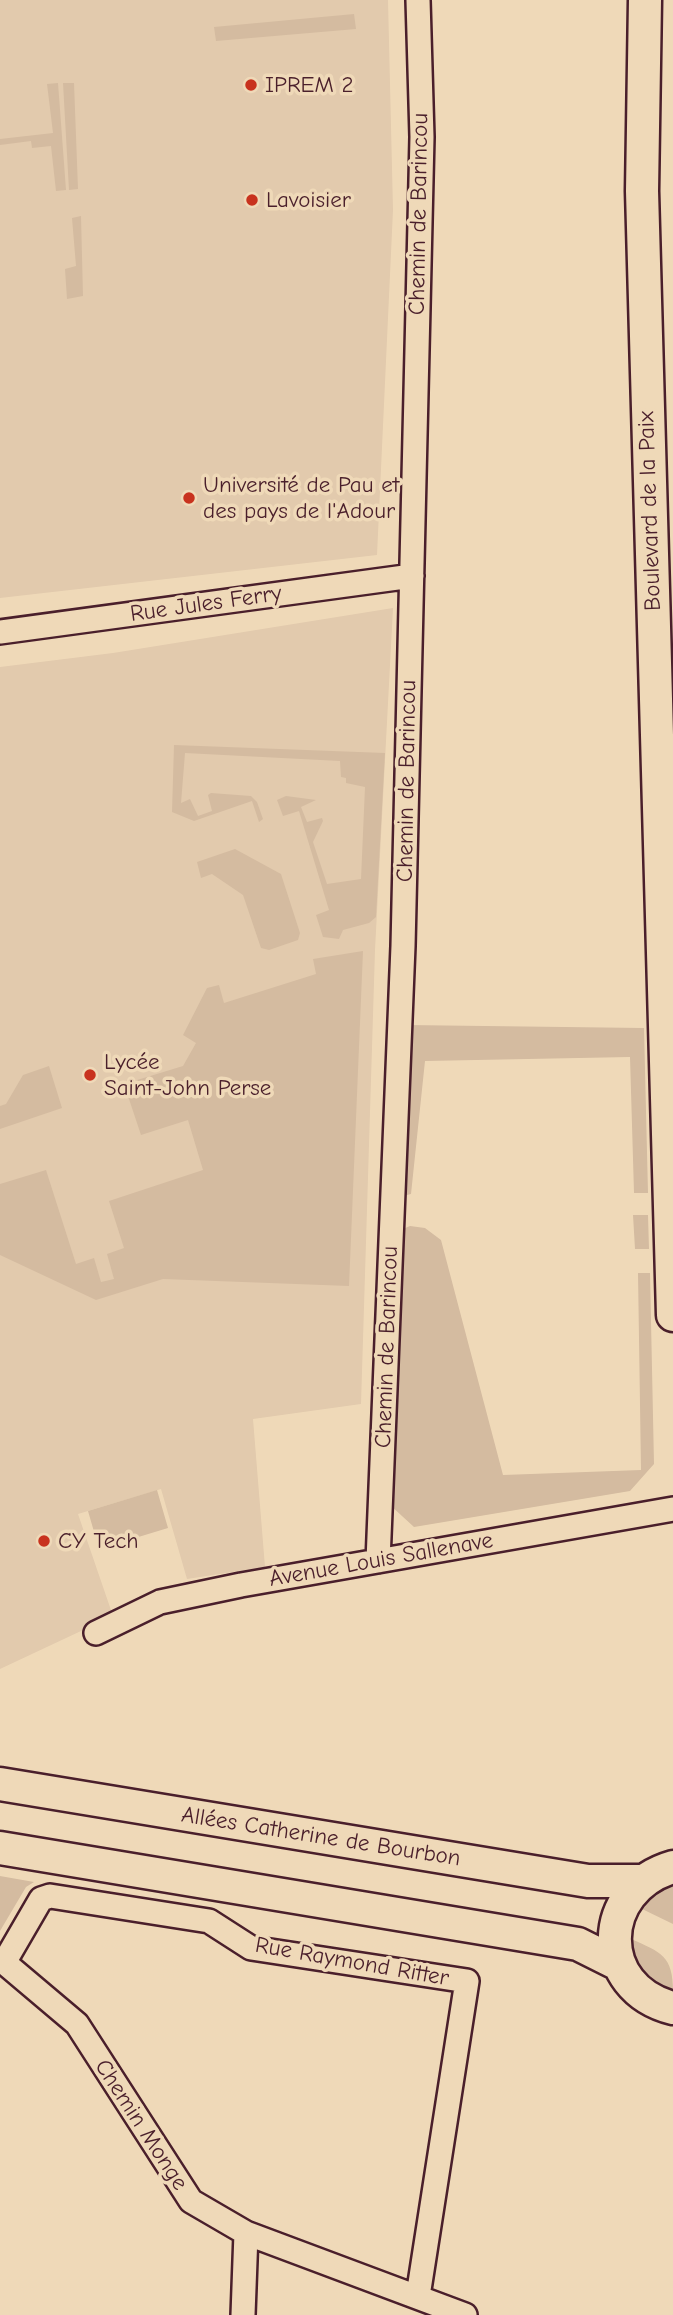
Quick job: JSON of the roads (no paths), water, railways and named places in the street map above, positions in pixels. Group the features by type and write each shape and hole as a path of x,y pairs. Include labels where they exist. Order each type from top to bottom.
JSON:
{"main road":[{"name":"Boulevard de la Paix","path":"645,0 642,191 662,554 673,1315"},
{"name":"Allées Catherine de Bourbon","path":"0,1784 588,1881 664,1866"},
{"path":"0,1848 578,1944 620,1965"},
{"path":"664,1866 619,1910 615,1947 620,1965 642,1995 668,2013"}],"street":[{"name":"Chemin de Barincou","path":"378,1561 403,946 422,136 418,0"},
{"name":"Rue Jules Ferry","path":"0,632 412,576"},
{"name":"Avenue Louis Sallenave","path":"96,1633 160,1602 673,1510"},
{"name":"Rue Raymond Ritter","path":"2,1960 24,1930 41,1899 50,1895 209,1921 251,1948 467,1981 418,2296"},
{"name":"Chemin Monge","path":"2,1960 76,2024 191,2201 246,2233 465,2315"},
{"path":"243,2315 246,2233"}],"place":[{"name":"IPREM 2","path":"251,85"},
{"name":"Lavoisier","path":"252,200"},
{"name":"Université de Pau et des pays de l'Adour","path":"189,498"},
{"name":"Lycée Saint-John Perse","path":"90,1075"},
{"name":"CY Tech","path":"44,1541"}]}
